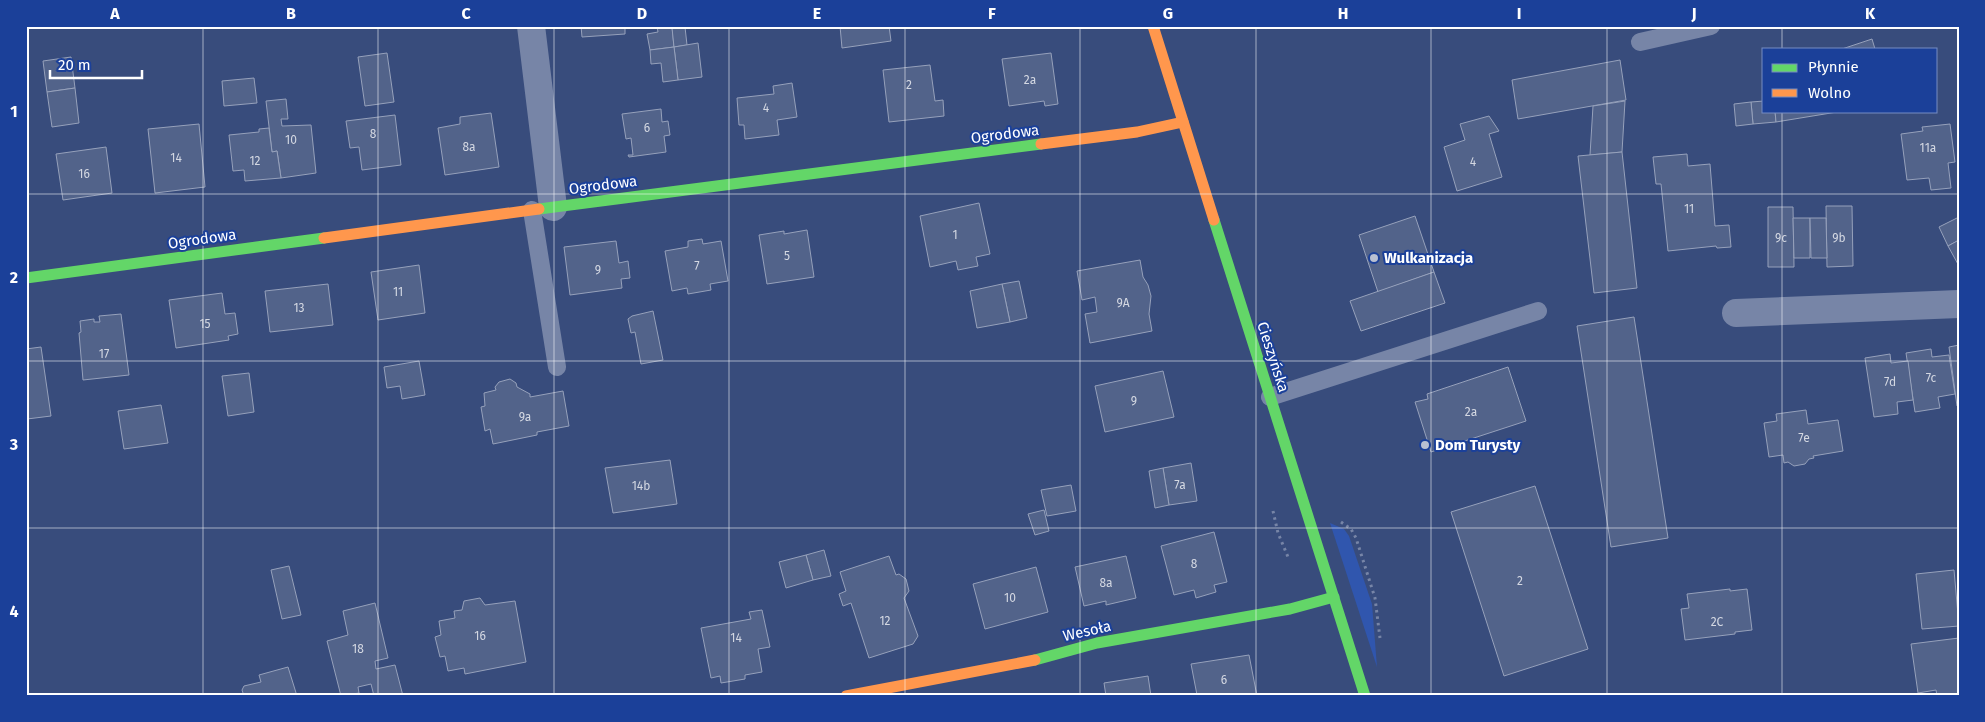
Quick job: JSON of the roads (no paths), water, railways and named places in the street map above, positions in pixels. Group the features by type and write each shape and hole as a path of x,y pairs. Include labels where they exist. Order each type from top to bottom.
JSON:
{"street":[{"path":"531,26 543,208"},
{"name":"Cieszyńska","path":"1153,26 1366,696"},
{"name":"Ogrodowa","path":"26,278 543,208 1137,132 1183,122"},
{"path":"1736,313 1959,304"},
{"name":"Wesoła","path":"846,696 1027,662 1082,646 1290,609 1334,597"}],"lane":[{"path":"1640,42 1711,26"},
{"path":"543,208 557,367"},
{"path":"1270,398 1538,311"}],"place":[{"name":"Wulkanizacja","path":"1374,258"},
{"name":"Dom Turysty","path":"1425,445"}]}
